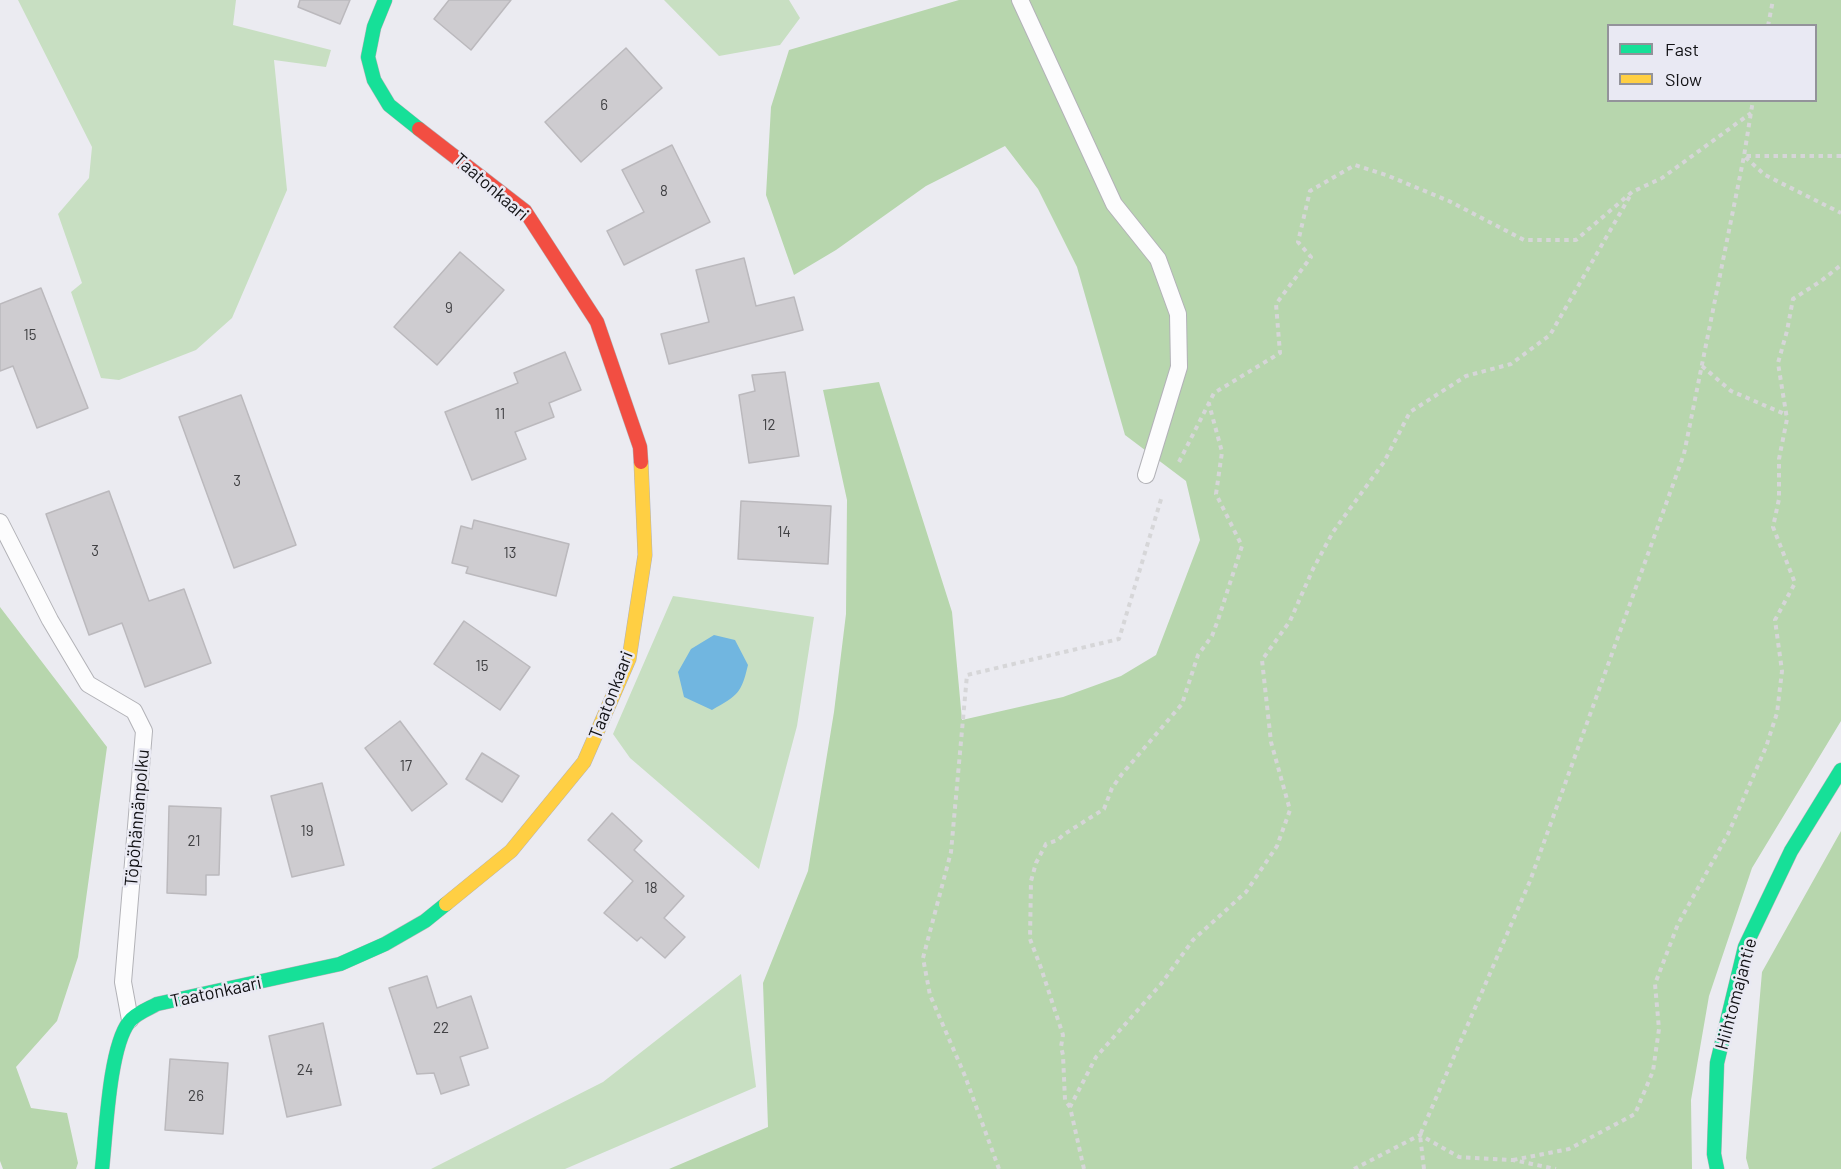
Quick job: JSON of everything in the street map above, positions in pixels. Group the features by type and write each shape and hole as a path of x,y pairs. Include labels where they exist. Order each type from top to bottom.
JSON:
{"street":[{"name":"Taatonkaari","path":"130,1020 157,1004 340,964 385,944 425,921 511,851 584,762 629,659 645,555 640,447 597,322 525,212 389,105 374,80 368,57 374,27 385,0"},
{"name":"Hiihtomajantie","path":"1717,1169 1714,1154 1717,1063 1745,947 1791,851 1841,770"},
{"path":"102,1169 116,1055 121,1035 130,1020"}],"lane":[{"path":"1020,0 1114,204 1158,259 1178,314 1179,367 1146,475"},
{"name":"Töpöhännänpolku","path":"0,522 50,620 88,684 134,711 144,731 123,981 130,1020"}],"path":[{"path":"1768,24 1773,0"},
{"path":"1424,1169 1420,1135 1530,881 1684,454 1744,156 1753,102"},
{"path":"1178,464 1214,393 1280,353 1276,304 1311,257 1299,242 1310,192 1355,165 1449,201 1524,240 1576,240 1632,192 1662,178 1751,113"},
{"path":"1744,156 1841,156"},
{"path":"1744,156 1765,175 1841,213"},
{"path":"1070,1107 1096,1057 1161,984 1193,940 1246,892 1277,846 1290,810 1271,742 1262,660 1290,621 1313,568 1333,532 1384,462 1410,412 1466,376 1511,364 1550,335 1632,192"},
{"path":"1513,1160 1569,1149 1635,1114 1653,1071 1659,1029 1655,984 1678,924 1728,834 1749,788 1777,713 1782,672 1775,620 1796,583 1773,527 1779,499 1779,459 1787,419 1778,363 1793,299 1821,282 1841,265"},
{"path":"1702,366 1731,391 1787,415"},
{"path":"1083,1169 1070,1107 1065,1100 1061,1047 1063,1035 1030,939 1032,873 1046,844 1058,840 1104,809 1112,788 1122,774 1182,704 1198,655 1212,636 1218,620 1242,546 1216,494 1222,452 1208,403"},
{"path":"999,1169 930,995 923,958 951,852 967,675 1119,639 1162,494"},
{"path":"1420,1135 1459,1157 1513,1160 1556,1169"},
{"path":"1354,1169 1420,1135"}],"green space":[{"path":"18,0 236,0 233,25 331,50 326,67 274,60 287,190 232,318 196,350 119,380 101,378 71,292 82,283 58,214 89,178 92,147"},
{"path":"664,0 789,0 800,18 780,45 719,56"},
{"path":"959,0 1841,0 1841,721 1752,868 1709,996 1691,1100 1692,1169 669,1169 768,1127 763,983 808,871 834,712 846,614 847,500 823,390 879,382 952,612 962,720 1063,697 1121,676 1156,655 1200,540 1186,481 1125,435 1077,267 1038,189 1005,146 926,186 836,250 794,275 766,195 771,107 789,50"},
{"path":"673,596 814,617 797,726 759,869 630,758 613,734"},
{"path":"0,607 107,747 78,957 57,1021 16,1067 31,1108 67,1113 78,1163 76,1169 3,1169 0,1161"},
{"path":"1841,831 1841,1169 1749,1169 1746,1158 1762,972"},
{"path":"741,974 756,1087 565,1169 431,1169 603,1082"}],"water":[{"path":"714,635 735,640 748,665 737,693 712,710 684,697 678,672 691,649"}],"building":[{"path":"300,0 350,0 340,24 298,7"},
{"path":"449,0 511,0 471,50 434,19"},
{"path":"626,48 662,88 581,162 545,122"},
{"path":"672,145 710,222 624,265 607,231 644,212 622,170"},
{"path":"460,252 504,290 437,365 394,327"},
{"path":"744,258 756,306 794,297 803,330 669,364 661,334 709,322 696,270"},
{"path":"41,288 88,408 37,428 13,366 0,371 0,304"},
{"path":"565,352 581,390 549,403 554,417 515,432 526,459 472,480 445,412 518,383 514,373"},
{"path":"785,372 799,456 749,463 739,395 755,391 752,375"},
{"path":"241,395 296,545 234,568 179,417"},
{"path":"109,491 149,601 184,589 211,663 145,687 122,623 89,635 46,514"},
{"path":"741,501 831,506 828,564 738,559"},
{"path":"474,520 569,544 556,596 466,573 468,567 452,563 461,526 472,529"},
{"path":"464,621 530,667 500,710 434,664"},
{"path":"400,721 447,784 412,811 365,748"},
{"path":"482,753 519,776 502,802 466,779"},
{"path":"322,783 344,865 292,877 271,796"},
{"path":"169,806 221,808 219,875 206,875 206,895 167,893"},
{"path":"612,813 642,841 634,850 684,896 664,918 685,937 665,958 641,937 637,941 604,913 633,881 588,840"},
{"path":"427,976 437,1008 471,996 488,1048 460,1057 469,1085 441,1094 434,1073 417,1074 389,988"},
{"path":"323,1023 341,1105 287,1117 269,1036"},
{"path":"170,1059 228,1063 223,1134 165,1130"}],"traffic: fast":[{"path":"385,0 374,27 368,57 374,80 389,105 419,129"},
{"path":"1717,1169 1714,1154 1717,1063 1745,947 1791,851 1841,770"},
{"path":"102,1169 117,1051 122,1034 135,1016 157,1004 340,964 385,944 425,921 446,904"}],"traffic: slow":[{"path":"446,904 511,851 584,762 629,659 645,555 641,462"}],"traffic: jam":[{"path":"419,129 525,211 597,322 640,447 641,462"}]}
